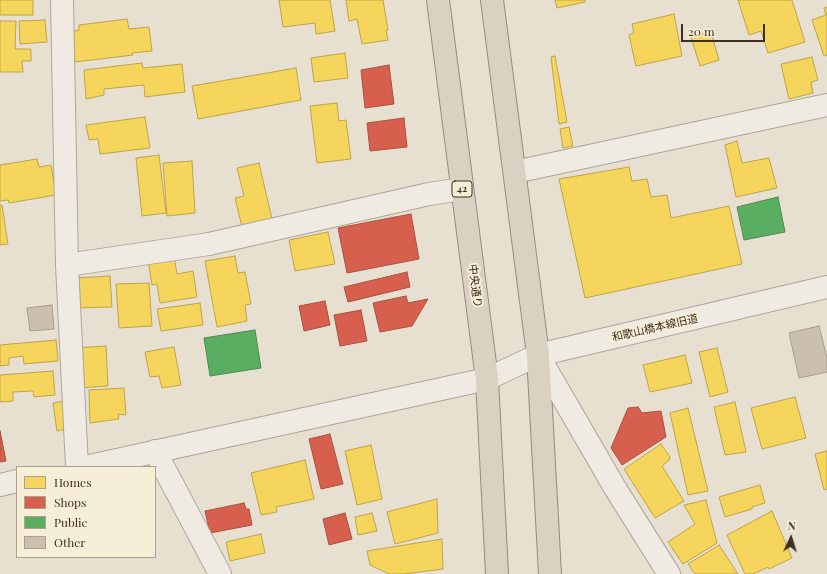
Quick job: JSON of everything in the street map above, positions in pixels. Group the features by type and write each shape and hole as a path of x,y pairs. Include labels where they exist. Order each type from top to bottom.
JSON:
{"highway":[{"name":"中央通り","path":"438,0 487,379 497,574"},
{"path":"492,0 538,355 550,574"}],"street":[{"path":"62,0 66,265 77,466"},
{"path":"515,172 827,105"},
{"path":"66,265 209,244 429,194 462,189"},
{"name":"和歌山橋本線旧道","path":"89,466 487,379 538,355 827,287"},
{"path":"538,355 615,488 669,574"},
{"path":"155,451 220,574"},
{"path":"0,485 16,481"}],"building: Homes":[{"path":"0,0 33,0 33,15 0,15"},
{"path":"279,0 330,0 335,31 316,34 315,23 283,27"},
{"path":"346,0 383,0 388,30 386,30 388,40 362,44 357,19 349,21"},
{"path":"555,0 585,0 585,2 557,8"},
{"path":"738,0 792,0 805,42 768,53 761,31 749,35"},
{"path":"827,7 827,55 824,56 812,20 826,15 824,8"},
{"path":"674,14 682,56 636,66 629,35 634,33 632,24"},
{"path":"127,19 129,29 149,27 152,51 132,53 133,55 75,62 70,32 79,30 79,25"},
{"path":"45,20 47,42 20,44 19,21"},
{"path":"0,21 16,21 15,49 31,49 31,61 22,61 23,72 0,72"},
{"path":"711,32 719,60 700,66 691,37"},
{"path":"345,53 348,78 314,82 311,58"},
{"path":"555,56 567,122 559,124 551,57"},
{"path":"812,57 818,80 811,82 813,93 789,99 781,64"},
{"path":"142,63 143,68 182,64 185,92 145,97 144,85 104,89 104,95 86,99 84,70"},
{"path":"296,68 301,100 198,119 192,86"},
{"path":"337,103 339,121 346,120 351,159 317,163 310,106"},
{"path":"145,117 150,148 100,154 98,139 89,140 86,125"},
{"path":"569,127 573,146 563,148 560,129"},
{"path":"737,141 742,163 769,158 777,188 736,197 725,145"},
{"path":"159,155 166,213 142,216 136,158"},
{"path":"37,159 39,167 51,165 56,195 9,203 8,200 0,201 0,165"},
{"path":"192,161 195,213 167,216 163,163"},
{"path":"259,163 272,219 242,227 235,198 244,196 237,168"},
{"path":"629,167 632,181 647,179 651,197 667,195 671,218 729,206 742,264 585,298 559,179"},
{"path":"0,205 2,205 8,244 0,245"},
{"path":"328,232 335,264 295,271 289,240"},
{"path":"174,256 177,274 193,271 197,297 160,303 157,284 152,285 148,260"},
{"path":"235,256 238,273 245,272 251,304 245,305 247,321 217,327 205,261"},
{"path":"110,276 112,307 76,308 75,278"},
{"path":"149,283 152,326 119,328 116,284"},
{"path":"200,303 203,325 161,331 157,309"},
{"path":"56,340 58,361 24,364 23,356 9,358 9,365 0,366 0,345"},
{"path":"106,346 108,386 77,388 75,348"},
{"path":"174,347 181,385 162,388 159,376 150,377 145,352"},
{"path":"717,348 728,392 710,397 699,352"},
{"path":"685,355 692,383 650,392 643,365"},
{"path":"53,371 55,395 34,397 33,391 13,392 13,401 0,402 0,375"},
{"path":"124,388 126,415 118,414 119,419 90,423 89,390"},
{"path":"795,397 806,438 762,449 751,408"},
{"path":"66,401 70,428 57,431 53,403"},
{"path":"735,402 746,452 725,455 714,407"},
{"path":"688,408 708,491 688,495 670,413"},
{"path":"661,444 670,457 669,460 662,466 684,501 655,518 624,469"},
{"path":"371,445 382,499 357,505 345,451"},
{"path":"827,451 827,489 824,490 815,454"},
{"path":"305,460 314,499 276,507 277,512 261,515 251,473"},
{"path":"760,485 765,503 752,507 752,509 725,517 719,497"},
{"path":"437,499 438,533 395,544 387,512"},
{"path":"706,500 717,543 683,564 668,542 695,524 684,505"},
{"path":"772,511 792,558 769,569 768,567 753,574 745,574 727,535"},
{"path":"372,513 377,531 358,535 355,517"},
{"path":"261,534 265,553 230,561 226,542"},
{"path":"442,539 443,569 404,574 389,574 370,565 367,551"},
{"path":"719,545 738,574 695,574 688,564"}],"building: Shops":[{"path":"389,65 394,104 365,108 361,70"},
{"path":"404,118 407,147 370,151 367,123"},
{"path":"411,214 419,259 347,273 338,228"},
{"path":"407,272 410,287 348,302 344,287"},
{"path":"406,296 408,303 428,299 412,326 380,332 373,303"},
{"path":"325,301 330,325 304,331 299,306"},
{"path":"361,310 367,341 340,346 334,315"},
{"path":"638,407 642,413 661,411 666,437 622,465 611,448 628,408"},
{"path":"0,431 6,461 0,462"},
{"path":"330,434 343,484 321,489 309,439"},
{"path":"244,503 246,509 249,509 252,525 210,533 205,511"},
{"path":"345,513 352,539 329,545 323,519"}],"building: Public":[{"path":"778,197 785,232 744,240 737,207"},
{"path":"255,330 261,368 210,376 204,338"}],"building: Other":[{"path":"52,305 54,329 30,331 27,308"},
{"path":"819,326 827,358 827,372 799,378 789,333"}]}
